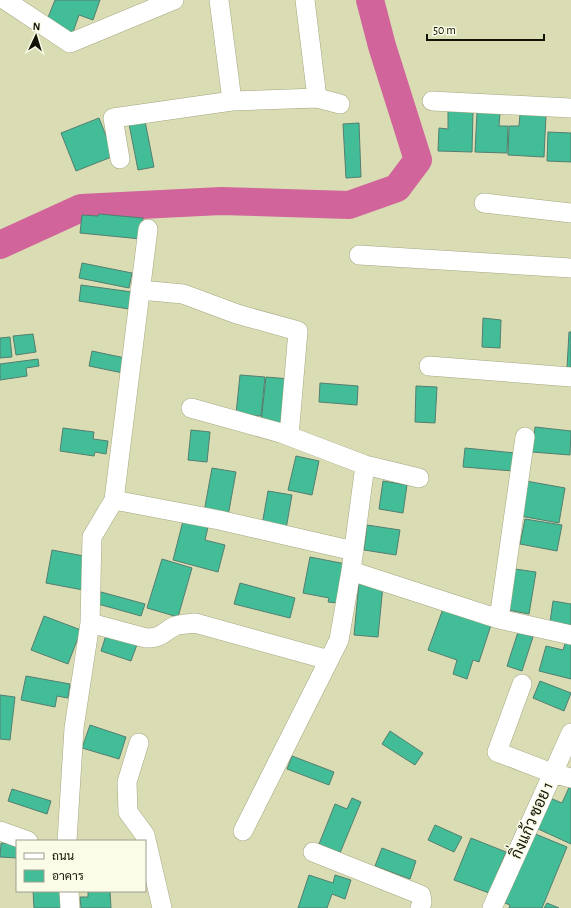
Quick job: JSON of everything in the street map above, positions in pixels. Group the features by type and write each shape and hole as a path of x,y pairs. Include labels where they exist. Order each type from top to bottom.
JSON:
{"street":[{"path":"5,0 70,44 174,0"},
{"path":"219,0 232,101"},
{"path":"305,0 317,98"},
{"path":"120,160 113,118 232,101 317,98 340,104"},
{"path":"432,101 571,108"},
{"path":"484,203 571,213"},
{"path":"67,840 74,728 90,623 92,537 114,500 148,229"},
{"path":"359,255 571,268"},
{"path":"140,290 183,294 237,314 298,331 289,436"},
{"path":"429,366 571,377"},
{"path":"191,408 289,436 365,465 420,478"},
{"path":"499,619 525,437"},
{"path":"243,831 339,640 352,571 365,465"},
{"path":"114,500 220,520 354,551"},
{"path":"352,571 499,619 571,635"},
{"path":"90,623 146,638 154,638 175,626 195,623 329,660"},
{"path":"522,684 497,752 552,773 571,778"},
{"name":"กิ่งแก้ว ซอย 1","path":"492,908 571,733"},
{"path":"139,743 127,782 128,812 145,836 146,840"},
{"path":"0,831 25,840"},
{"path":"146,840 162,908"},
{"path":"313,852 421,895 422,902 420,908"},
{"path":"69,892 70,908"}],"building":[{"path":"55,0 100,0 93,20 79,15 72,35 45,25"},
{"path":"448,111 473,112 472,152 438,151 439,128 448,129"},
{"path":"477,112 500,113 499,126 508,126 507,153 475,152"},
{"path":"520,114 546,115 544,157 508,155 509,126 519,126"},
{"path":"99,118 114,156 76,171 61,133"},
{"path":"145,121 154,167 138,170 129,124"},
{"path":"359,123 361,177 346,178 343,124"},
{"path":"548,132 571,133 571,162 547,161"},
{"path":"99,214 143,218 141,239 80,233 82,215 98,216"},
{"path":"82,263 132,273 129,288 79,278"},
{"path":"81,285 132,292 129,309 79,301"},
{"path":"483,318 501,320 500,348 482,347"},
{"path":"569,332 571,332 571,369 567,368"},
{"path":"33,334 36,352 16,355 13,336"},
{"path":"10,337 12,357 0,358 0,338"},
{"path":"92,351 125,358 123,373 89,366"},
{"path":"38,359 39,366 26,368 27,376 0,380 0,364"},
{"path":"240,375 265,377 261,416 236,414"},
{"path":"266,377 290,379 285,425 261,422"},
{"path":"320,383 358,386 357,405 319,402"},
{"path":"416,386 437,387 435,423 415,422"},
{"path":"535,427 571,431 570,455 532,452"},
{"path":"63,428 94,432 93,439 108,441 106,454 95,452 94,456 60,451"},
{"path":"191,430 210,432 207,462 188,460"},
{"path":"465,448 515,453 513,471 463,467"},
{"path":"296,456 319,461 312,495 288,490"},
{"path":"212,468 236,472 228,516 204,512"},
{"path":"383,481 407,485 403,513 379,509"},
{"path":"526,481 565,488 559,523 520,516"},
{"path":"268,491 292,495 286,529 262,525"},
{"path":"184,517 209,523 205,540 225,545 218,572 173,560"},
{"path":"525,519 562,525 557,551 520,544"},
{"path":"367,525 400,530 396,555 364,550"},
{"path":"52,550 89,557 83,590 46,583"},
{"path":"310,557 346,564 338,603 328,602 329,598 303,593"},
{"path":"162,559 192,568 178,617 147,608"},
{"path":"515,569 536,572 529,614 508,610"},
{"path":"359,582 383,585 378,637 354,635"},
{"path":"240,583 295,598 290,618 234,604"},
{"path":"101,592 145,604 141,616 98,604"},
{"path":"553,601 571,604 571,625 550,622"},
{"path":"444,606 492,622 479,662 473,660 467,679 453,674 457,660 428,650"},
{"path":"44,616 81,630 68,664 31,650"},
{"path":"107,632 138,642 131,661 101,651"},
{"path":"518,632 533,637 522,671 507,666"},
{"path":"567,638 571,639 571,679 539,671 546,646 563,650"},
{"path":"26,676 70,684 68,698 57,696 55,707 21,700"},
{"path":"540,681 571,693 564,711 533,698"},
{"path":"0,695 15,697 10,740 0,739"},
{"path":"90,725 126,737 119,759 82,748"},
{"path":"390,731 423,753 415,765 382,744"},
{"path":"292,756 334,772 329,785 287,769"},
{"path":"571,783 571,844 536,828 550,798 562,803"},
{"path":"12,789 51,801 47,814 8,801"},
{"path":"352,798 361,802 340,853 319,844 335,804 347,809"},
{"path":"435,825 462,837 454,852 428,840"},
{"path":"533,833 567,847 542,908 509,908 510,905 505,903"},
{"path":"471,838 506,852 489,893 454,880"},
{"path":"1,843 16,844 16,858 0,857"},
{"path":"382,848 416,861 410,879 375,866"},
{"path":"309,875 333,883 335,875 351,880 345,899 332,894 327,908 298,908"},
{"path":"33,892 63,892 64,908 34,908"},
{"path":"88,892 110,892 111,908 81,908 80,897 88,897"},
{"path":"547,903 559,908 544,908"}],"waterway":[{"path":"0,245 81,208 221,201 349,205 397,188 418,160 382,46 370,0"}]}
